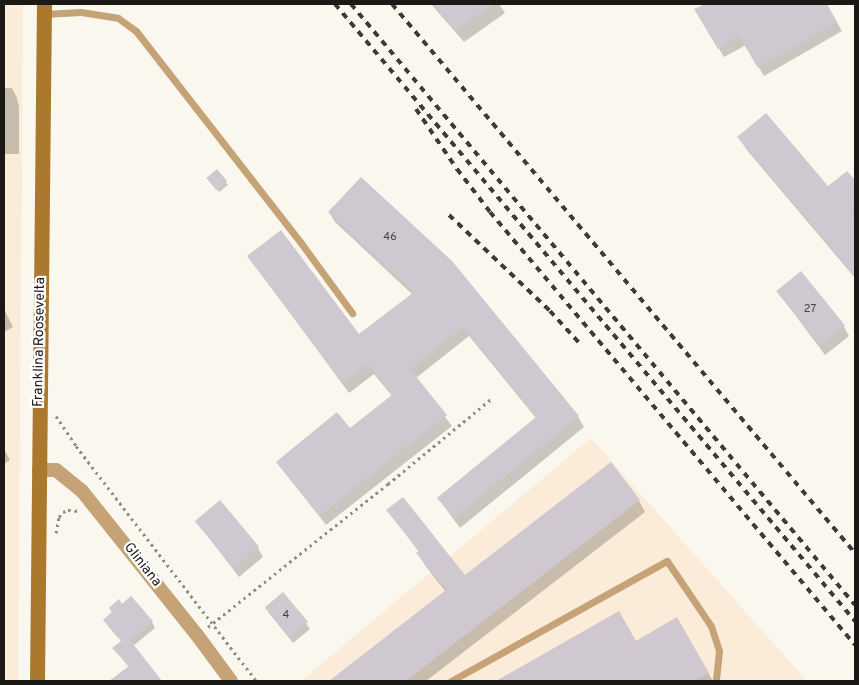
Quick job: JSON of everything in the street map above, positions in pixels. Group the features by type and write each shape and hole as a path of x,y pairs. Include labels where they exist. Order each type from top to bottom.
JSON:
{"street":[{"name":"Franklina Roosevelta","path":"36,681 44,9"},
{"name":"Gliniana","path":"39,470 56,470 82,491 197,635 230,681"}],"lane":[{"path":"44,9 118,18 136,31 178,83 222,144 301,243 352,314"},
{"path":"451,681 666,561 711,626 720,651 716,681"}],"path":[{"path":"197,635 388,484 491,399"},
{"path":"55,413 76,446 256,681"},
{"path":"56,540 59,517 62,512 75,510 81,512"}],"shaded area":[{"path":"4,4 23,4 18,681 4,681"},
{"path":"591,438 807,681 301,681"}],"building":[{"path":"433,4 494,4 456,31"},
{"path":"705,4 827,4 837,22 758,68 739,36 718,49 694,9"},
{"path":"766,113 828,186 847,171 855,180 855,206 849,212 855,219 855,276 737,137"},
{"path":"217,169 227,181 217,190 206,178"},
{"path":"361,177 452,261 579,416 454,518 437,498 536,417 463,327 410,369 447,415 319,516 276,462 337,412 350,428 392,395 368,364 343,383 247,256 281,230 359,334 414,292 328,212"},
{"path":"801,271 845,325 820,346 776,291"},
{"path":"611,462 640,500 406,681 329,681 446,590 416,553 419,551 386,510 403,497 465,575"},
{"path":"220,500 259,547 234,568 195,521"},
{"path":"283,592 308,622 290,637 265,607"},
{"path":"131,596 153,621 130,640 162,681 109,681 129,666 112,648 121,641 103,620 112,612 109,608 119,599 122,604"},
{"path":"619,611 636,641 677,617 709,673 694,681 496,681"}],"railway":[{"path":"335,4 855,621"},
{"path":"351,4 855,605"},
{"path":"392,4 855,553"},
{"path":"416,109 457,169 490,212 855,645"},
{"path":"449,215 550,311 582,346"}]}
